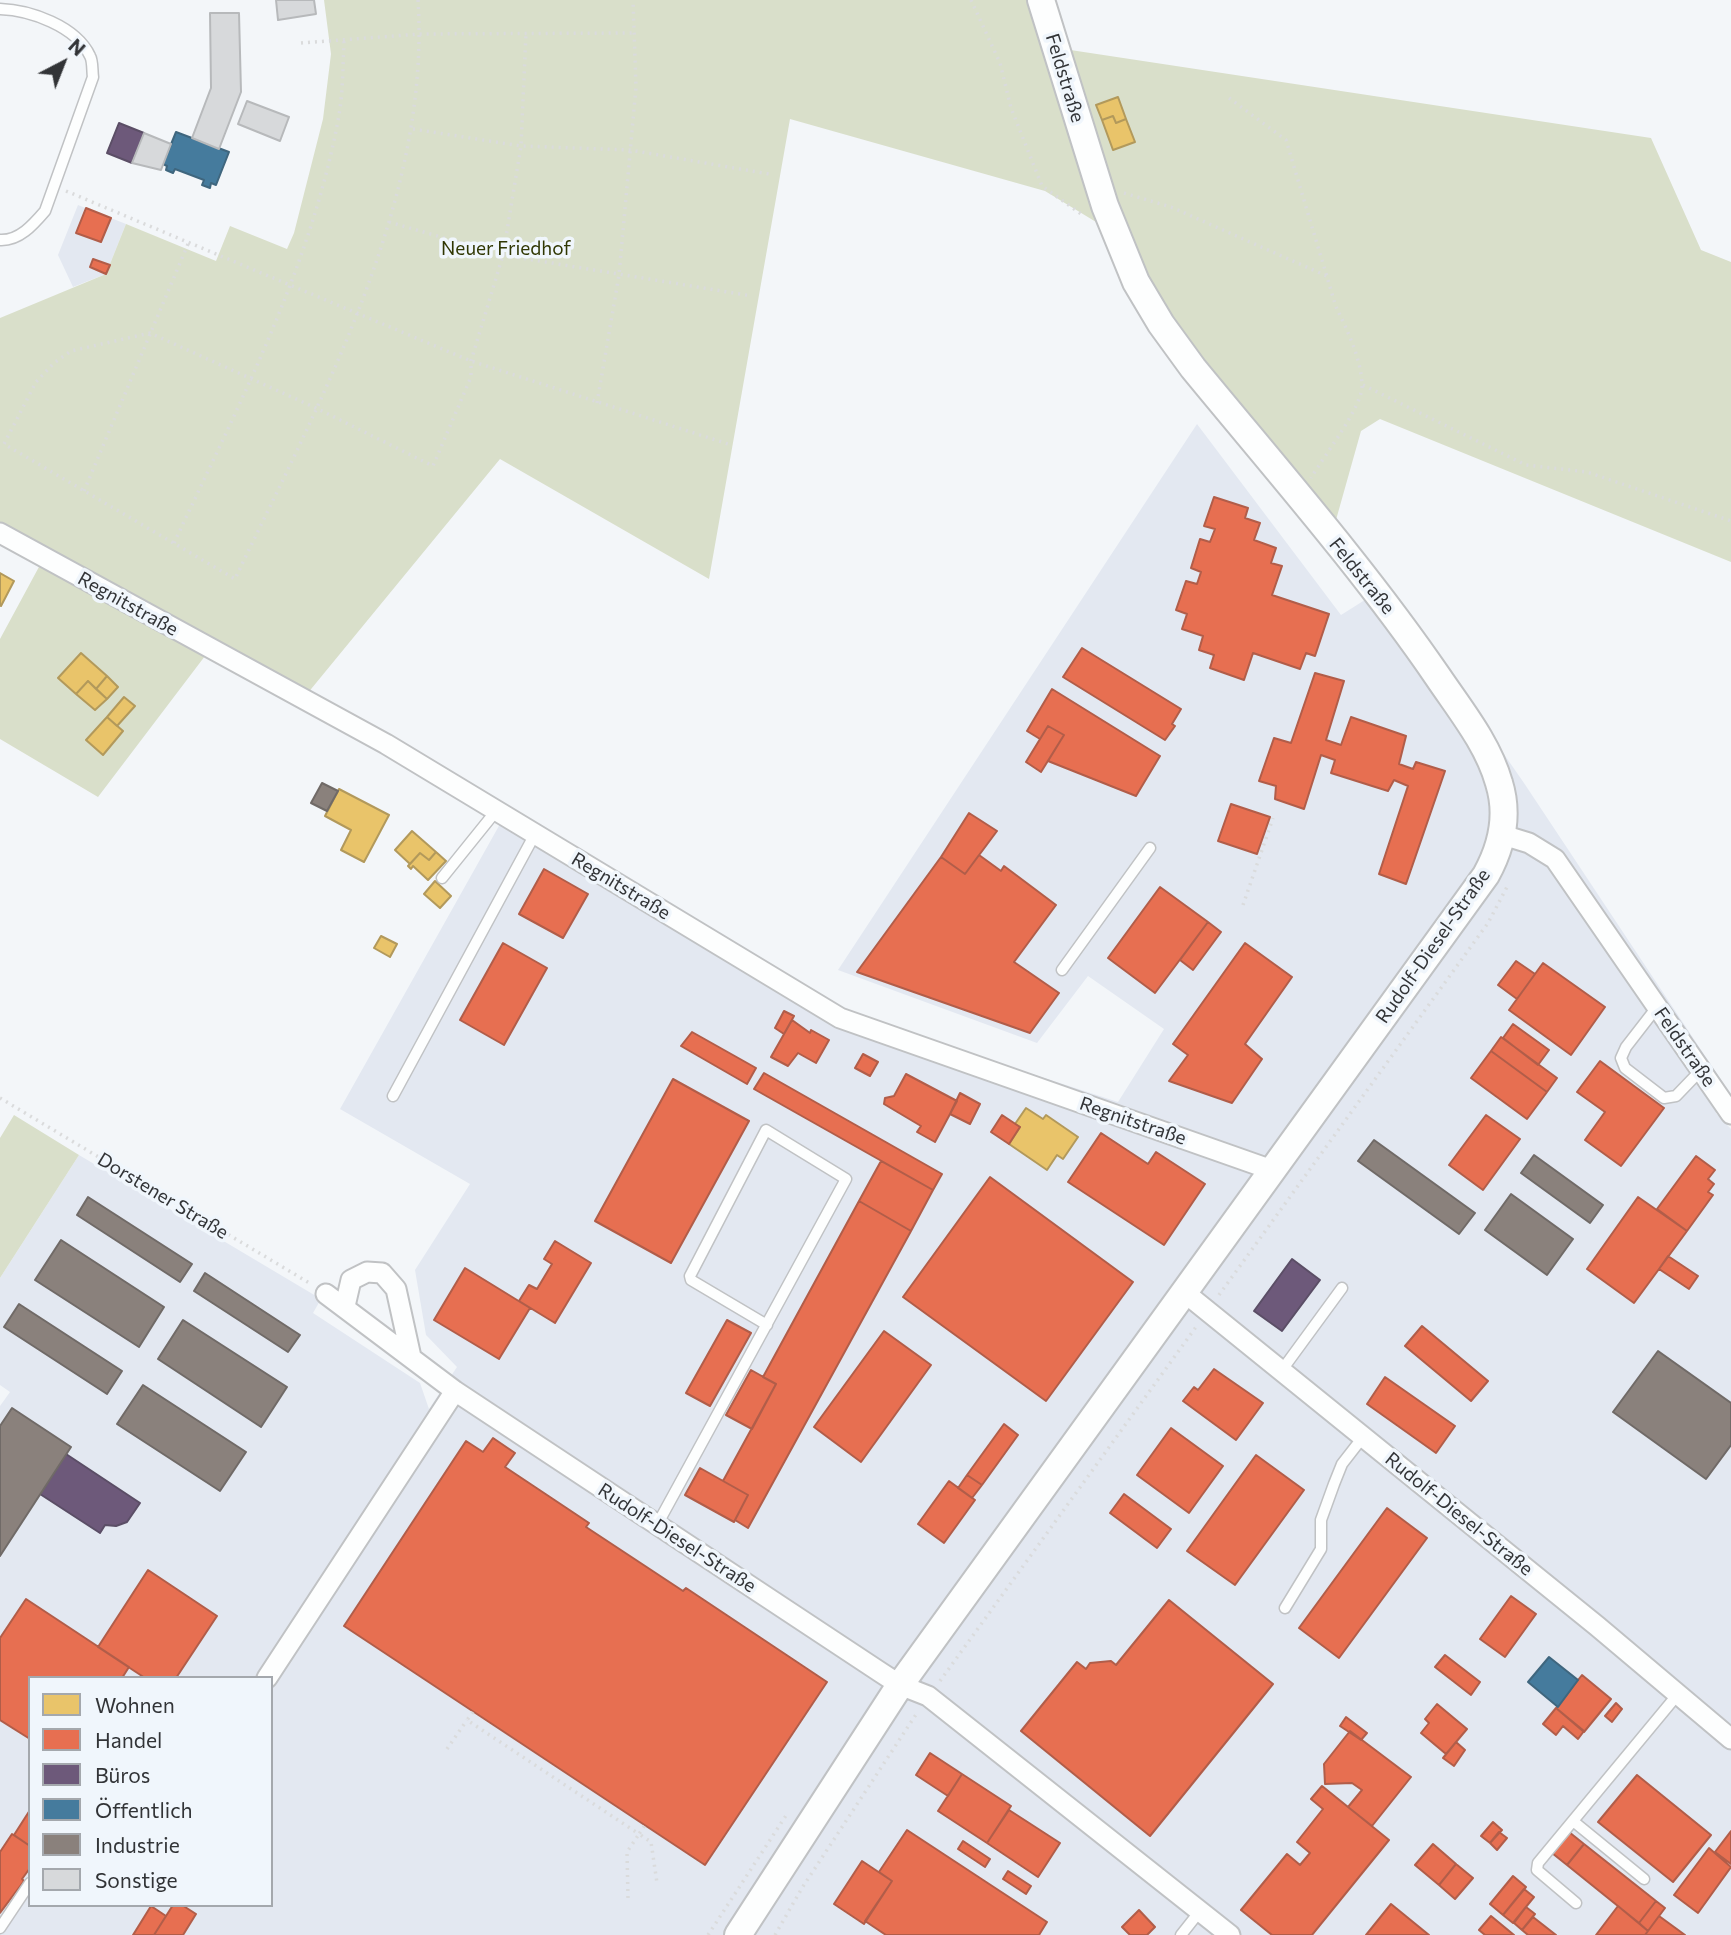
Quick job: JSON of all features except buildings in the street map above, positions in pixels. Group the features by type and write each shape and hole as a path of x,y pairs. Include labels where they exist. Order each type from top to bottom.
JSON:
{"street":[{"name":"Feldstraße","path":"1041,0 1105,206 1136,282 1161,324 1410,636 1485,749 1501,786 1503,835 1529,843 1555,859 1731,1113"},
{"name":"Regnitstraße","path":"0,533 386,744 841,1018 1272,1170"},
{"name":"Rudolf-Diesel-Straße","path":"738,1935 900,1685 1486,874 1499,852 1503,835"},
{"path":"345,1306 351,1280 367,1272 382,1273 396,1289 411,1357"},
{"name":"Rudolf-Diesel-Straße","path":"1184,1292 1731,1739"},
{"name":"Rudolf-Diesel-Straße","path":"326,1294 455,1391 657,1526 900,1685 928,1696 1230,1935"},
{"path":"268,1676 455,1391"}],"lane":[{"path":"0,9 51,22 74,34 90,56 93,77 45,211 31,228 8,240 0,240"},
{"path":"442,878 496,811"},
{"path":"393,1096 535,834"},
{"path":"1062,970 1150,848"},
{"path":"1657,1007 1626,1047 1621,1058 1625,1068 1664,1098 1676,1096 1701,1070"},
{"path":"657,1526 767,1325 846,1177 766,1130 690,1276 691,1280 767,1325"},
{"path":"1282,1370 1342,1288"},
{"path":"1285,1608 1321,1549 1321,1520 1334,1484 1342,1464 1363,1437"},
{"path":"1576,1903 1542,1876 1537,1866 1678,1694"},
{"path":"1573,1821 1644,1879"},
{"path":"0,1928 28,1886"},
{"path":"1181,1935 1200,1911"}],"path":[{"path":"418,0 420,34 412,129 388,222 355,314 316,408 235,579 4,444 36,382 54,363 71,351 150,333 251,377 316,408 433,466 471,377 471,361 503,255 522,146 526,33"},
{"path":"597,403 619,275 636,87 633,0"},
{"path":"301,43 420,34 634,33"},
{"path":"174,543 251,377 289,286 326,174 339,114 344,41"},
{"path":"1229,97 1286,140 1336,307 1348,332 1363,384 1357,406 1328,447 1300,498"},
{"path":"412,129 522,146 630,150 769,174"},
{"path":"54,187 471,361 728,444"},
{"path":"1105,206 1127,191 1171,207 1329,277"},
{"path":"388,222 503,255 752,296"},
{"path":"84,491 188,243"},
{"path":"1363,384 1526,465 1587,472 1731,521"},
{"path":"1243,905 1273,818"},
{"path":"775,1935 802,1888 928,1696 1488,923 1508,885"},
{"name":"Dorstener Straße","path":"0,1098 326,1294"},
{"path":"447,1749 473,1712"},
{"path":"467,1720 651,1842 657,1883"},
{"path":"628,1898 627,1852 645,1825"}],"shaded area":[{"path":"78,205 126,224 106,274 73,287 58,255"},
{"path":"1197,424 1341,615 1387,586 1524,783 1731,1095 1716,1113 1731,1129 1731,1935 0,1935 0,1406 10,1392 0,1385 0,1278 79,1155 321,1299 313,1313 420,1383 429,1409 457,1367 426,1335 415,1270 470,1184 340,1109 509,808 839,1011 1118,1102 1164,1029 1088,976 1037,1043 838,970"}],"green space":[{"name":"Neuer Friedhof","path":"324,0 1030,0 1044,46 1651,138 1701,250 1731,262 1731,562 1380,419 1361,431 1334,527 1161,319 1101,225 1045,191 790,119 709,579 500,459 307,694 0,524 0,318 106,274 126,224 216,261 230,226 287,249 294,233 323,119 331,54"},
{"path":"40,565 205,656 98,797 0,739 0,639"},
{"path":"14,1115 79,1155 0,1278 0,1138"}]}
